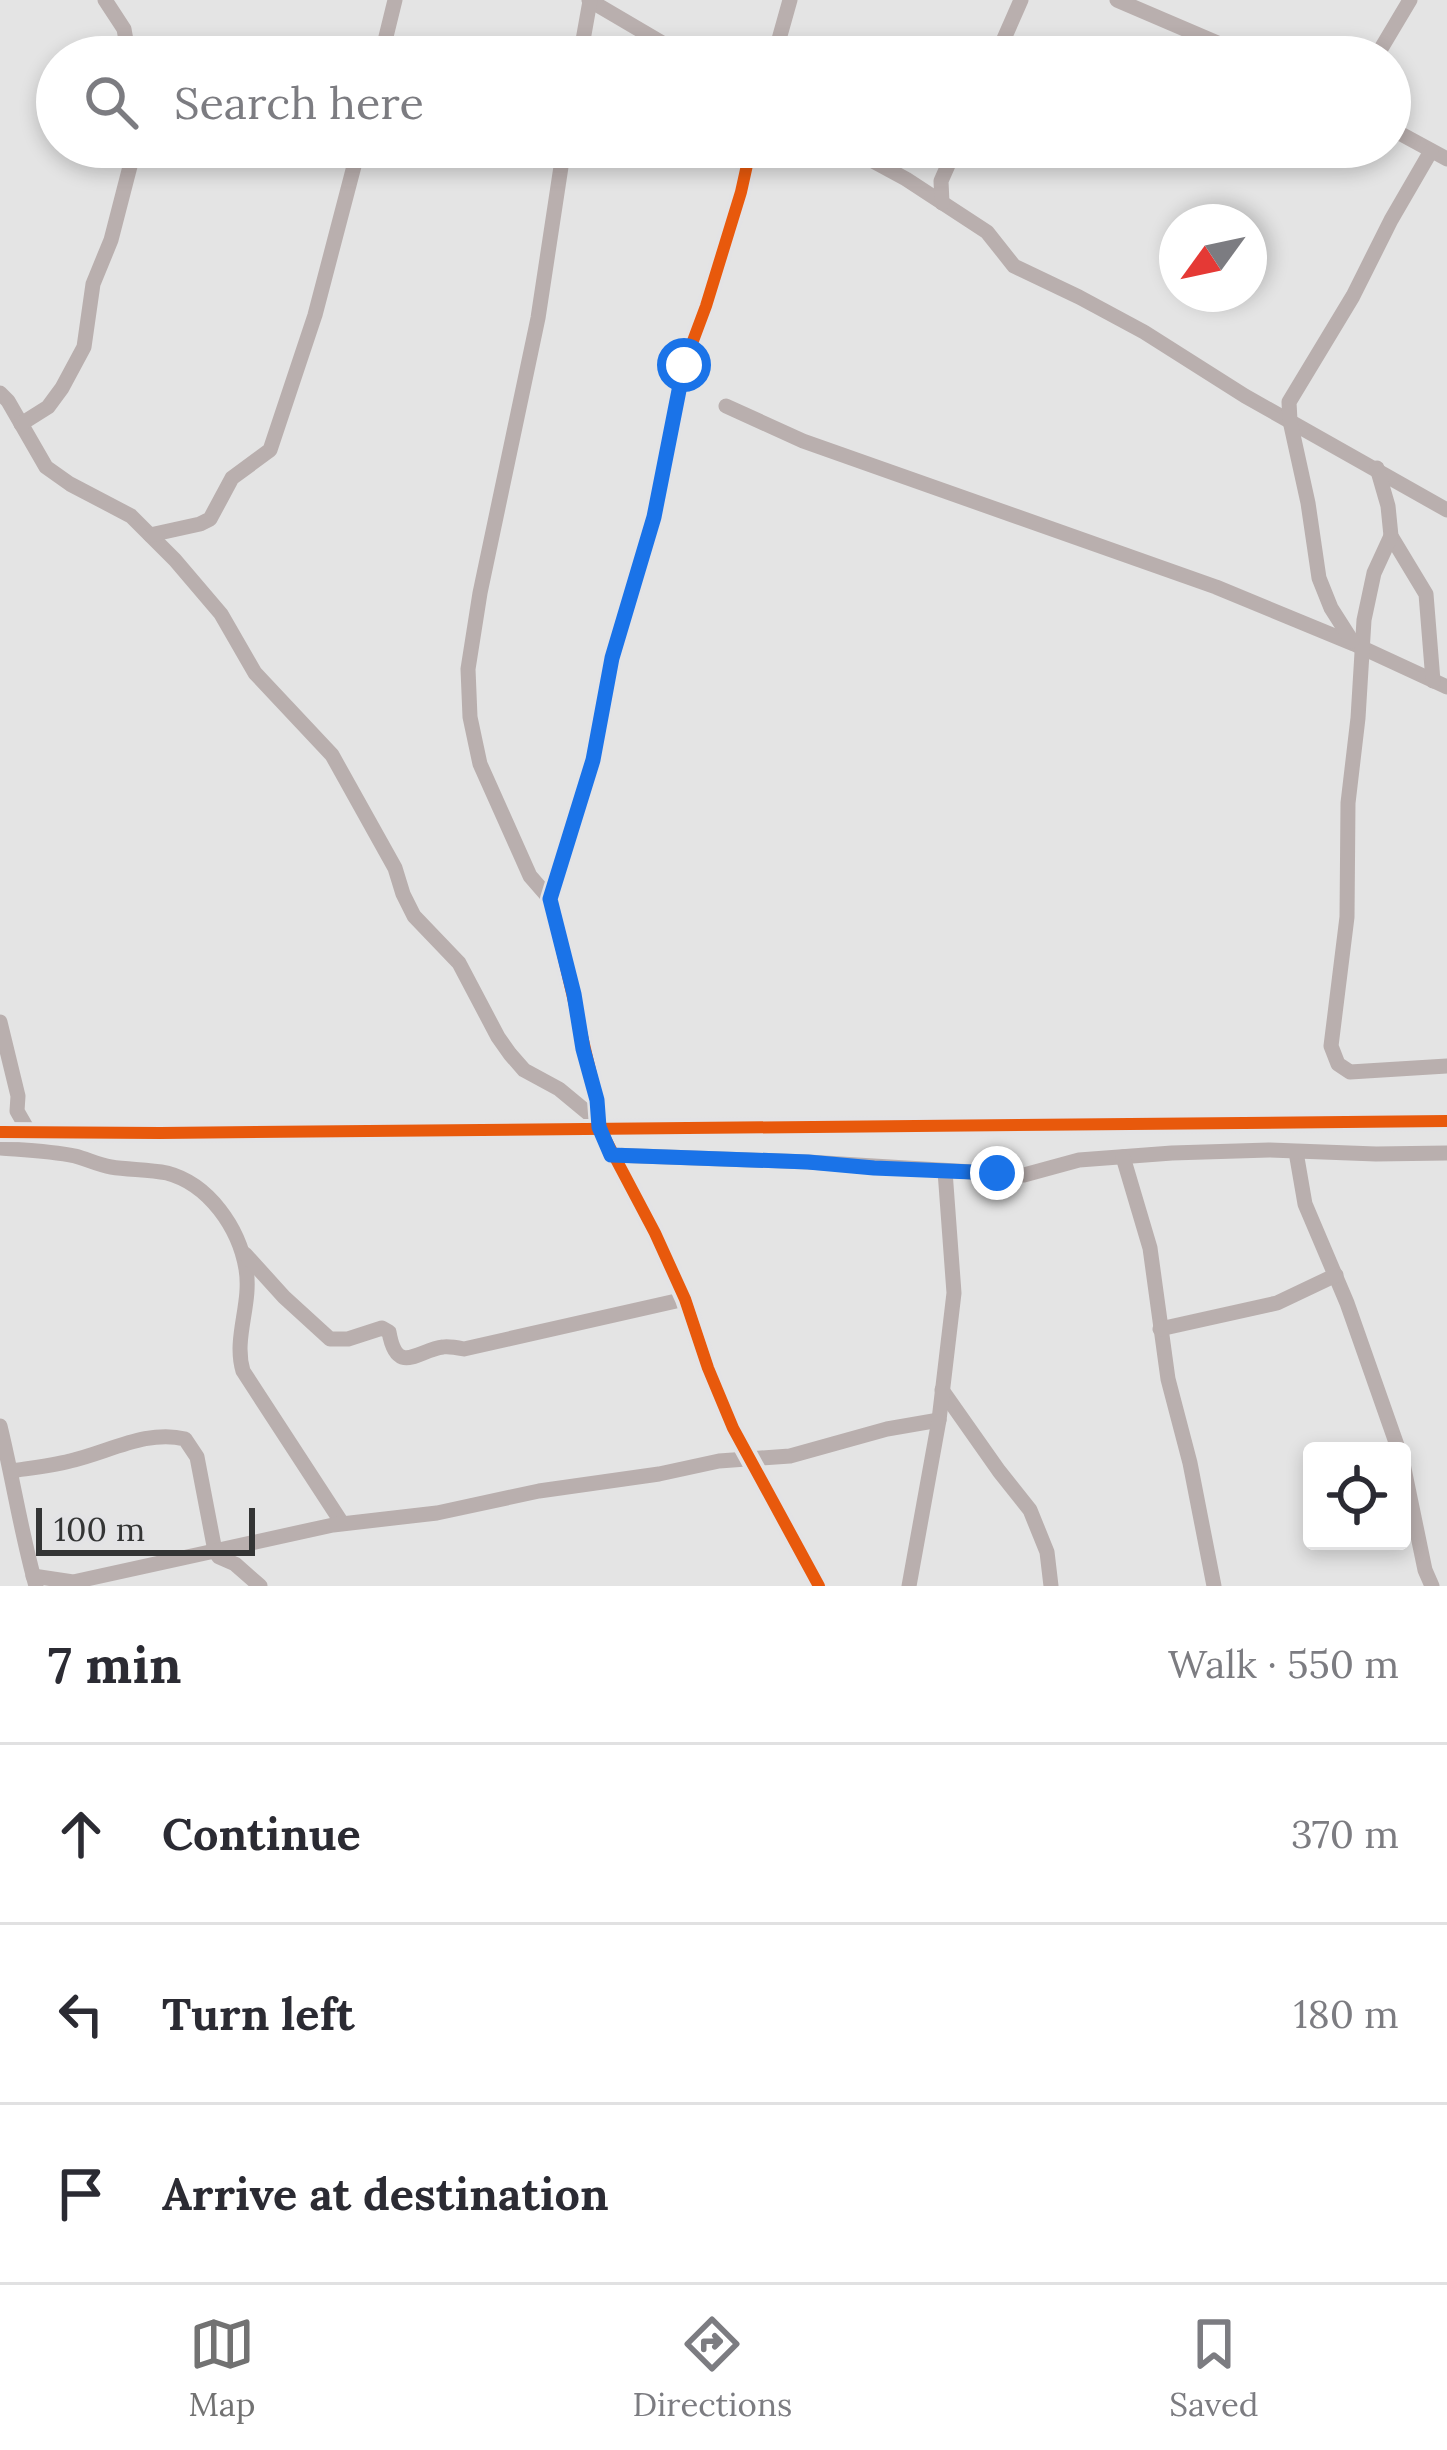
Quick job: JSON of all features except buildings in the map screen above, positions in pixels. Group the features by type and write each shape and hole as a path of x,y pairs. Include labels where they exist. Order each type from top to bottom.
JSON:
{"street":[{"path":"105,0 126,36"},
{"path":"386,36 395,0"},
{"path":"583,36 589,0 650,36"},
{"path":"780,36 790,0"},
{"path":"1005,36 1021,0"},
{"path":"1118,0 1154,7 1210,36"},
{"path":"1389,36 1410,0"},
{"path":"1411,140 1447,159"},
{"path":"1358,646 1331,608 1318,578 1289,402 1431,151"},
{"path":"21,424 48,407 84,347 93,284 112,240 130,168"},
{"path":"150,535 210,519 232,478 270,450 315,315 354,168"},
{"path":"562,168 538,318 480,593 469,669 470,717 480,764 530,876 550,899 599,1122 611,1155 685,1299 733,1428 819,1586"},
{"path":"550,899 593,760 612,658 654,517 684,365 746,168"},
{"path":"886,168 987,232 1014,266 1144,332 1447,509"},
{"path":"942,203 941,181 947,168"},
{"path":"0,393 46,467 131,516 221,614 255,673 332,755 395,868 414,916 458,962 510,1054 524,1070 559,1089 599,1122"},
{"path":"726,406 803,441 1216,587 1440,684"},
{"path":"1377,468 1391,536 1426,594 1440,684"},
{"path":"1391,536 1372,582 1358,646 1348,803 1348,917 1331,1046 1338,1064 1350,1072 1447,1066"},
{"path":"0,1022 18,1096 17,1111 29,1132"},
{"path":"0,1132 160,1133 599,1122 1447,1121"},
{"path":"0,1148 76,1156 111,1167 179,1177 208,1195 243,1251 284,1298 330,1339 348,1339 382,1328 389,1332 396,1354 406,1357 440,1347 464,1349 685,1299"},
{"path":"611,1155 1024,1175 1079,1160 1242,1150 1447,1153"},
{"path":"1296,1152 1305,1204 1336,1274 1396,1442"},
{"path":"1123,1157 1150,1248 1168,1379 1214,1586"},
{"path":"909,1586 939,1420 954,1294 945,1171"},
{"path":"243,1251 248,1276 238,1350 243,1371 342,1523"},
{"path":"1160,1329 1277,1303 1336,1274"},
{"path":"942,1390 1030,1510 1047,1552 1051,1586"},
{"path":"0,1426 34,1581 72,1584 342,1523 437,1513 719,1461 790,1456 939,1420"},
{"path":"719,1461 733,1428"},
{"path":"11,1471 64,1463 141,1439 170,1435 185,1439 197,1456 215,1551 260,1586"},
{"path":"1411,1503 1432,1586"}],"cycle path":[{"path":"746,168 684,365 654,517 612,658 593,759 550,899 597,1100 599,1127 685,1299 733,1428 819,1586"},
{"path":"0,1132 1447,1121"}],"route":[{"path":"684,365 654,517 612,658 593,760 550,899 592,1076 599,1127 611,1155 997,1173"}]}
